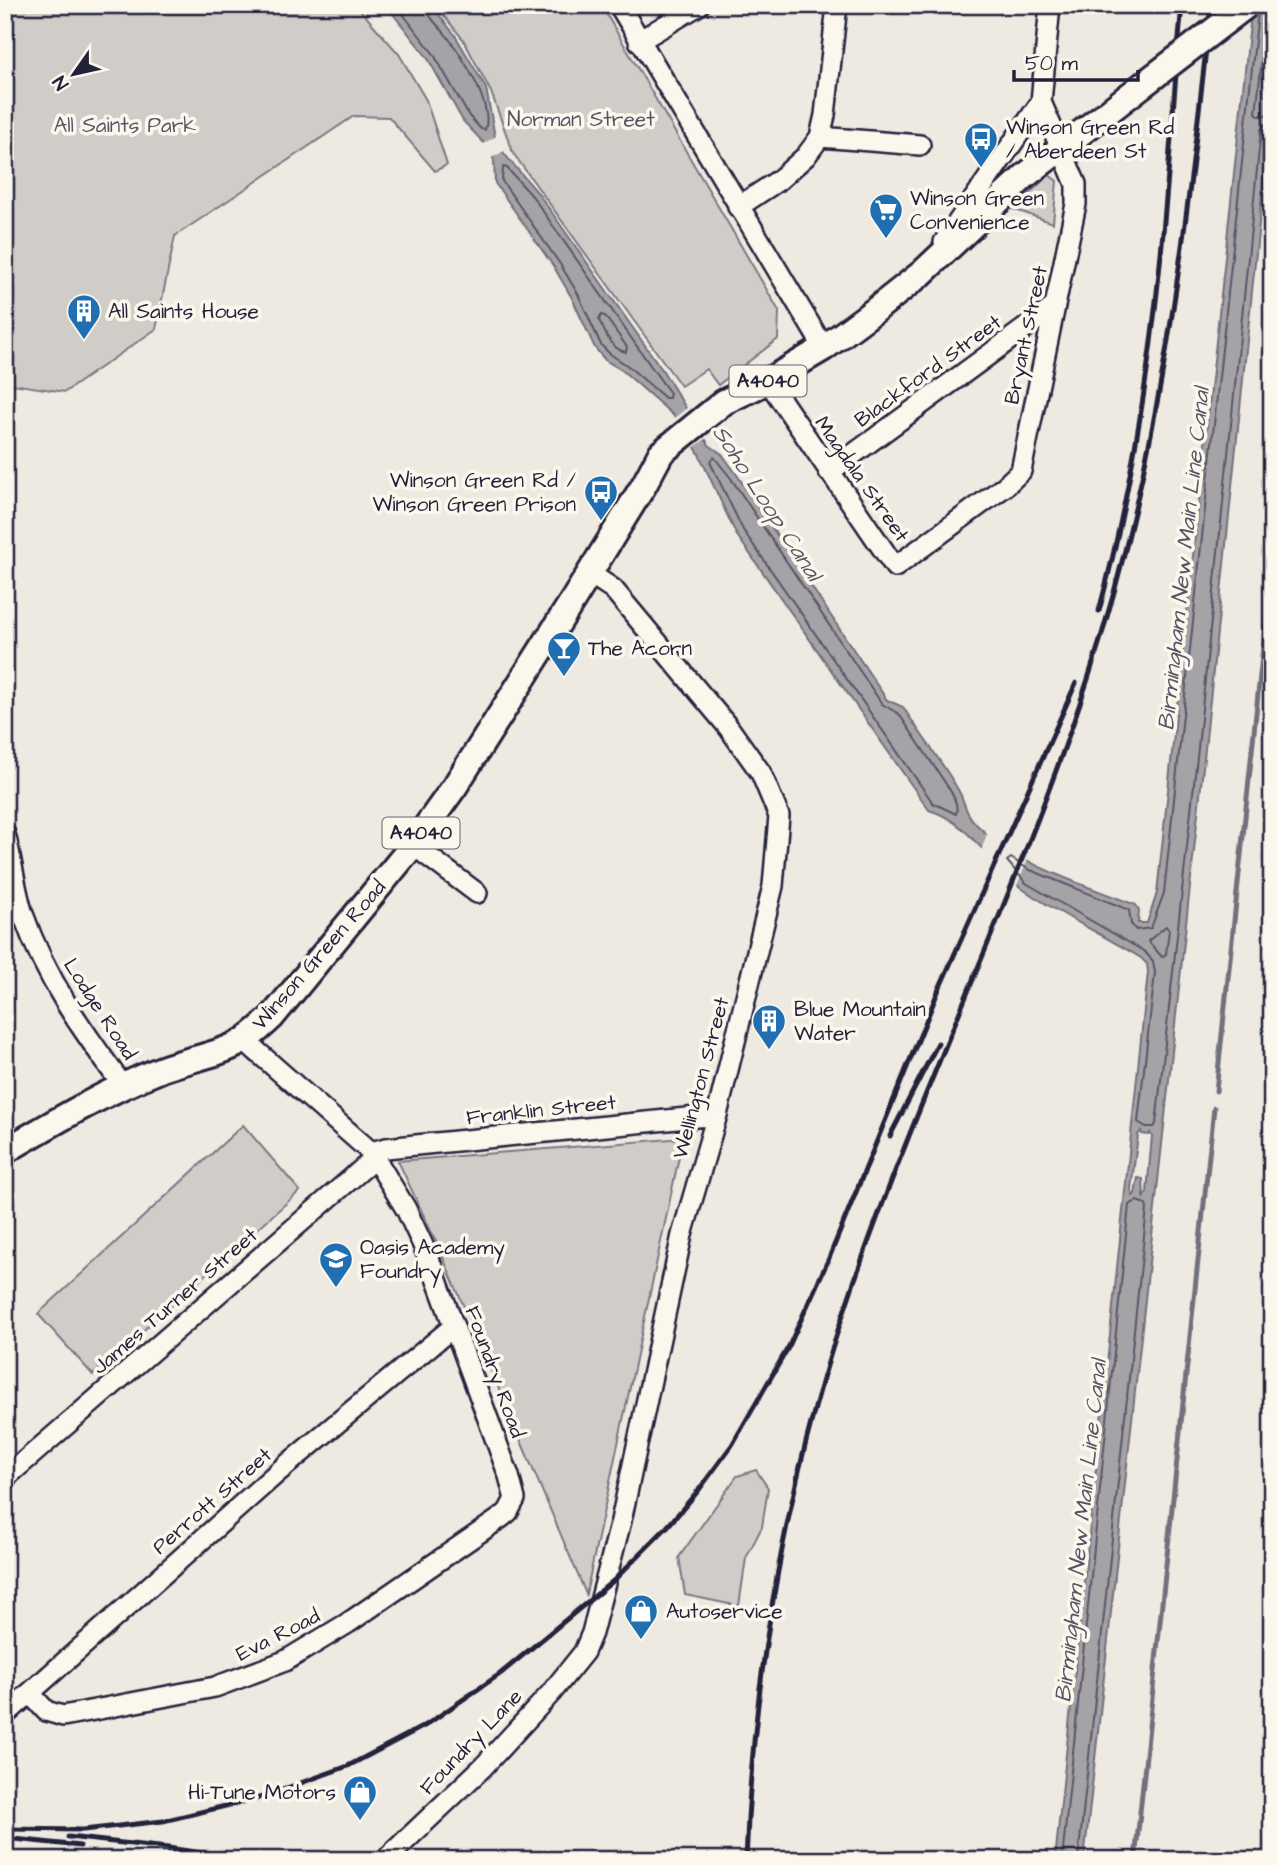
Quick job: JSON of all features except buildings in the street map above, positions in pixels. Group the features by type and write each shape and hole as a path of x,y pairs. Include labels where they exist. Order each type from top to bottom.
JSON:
{"main road":[{"name":"A4040","path":"768,381 824,348 922,273 1025,176 1247,5"},
{"name":"Winson Green Road","path":"124,1086 164,1068 244,1040 272,1017 412,845 454,786 664,450 724,402 768,381"},
{"name":"A4040","path":"5,1151 53,1122 124,1086"}],"street":[{"path":"619,5 824,348"},
{"path":"639,41 699,5"},
{"path":"738,207 779,180 806,156 820,137 825,115 836,5"},
{"path":"922,273 1041,102 1050,5"},
{"name":"Bryant Street","path":"895,567 1004,487 1021,471 1076,204 1076,184 1041,102"},
{"path":"820,137 920,145"},
{"name":"Blackford Street","path":"829,472 1054,307"},
{"name":"Magdala Street","path":"768,381 895,567"},
{"name":"Wellington Street","path":"584,1652 592,1633 621,1521 682,1236 717,1115 773,886 779,816 761,773 729,727 613,589 589,573"},
{"name":"Lodge Road","path":"5,835 23,912 51,981 124,1086"},
{"path":"412,845 477,892"},
{"name":"Foundry Road","path":"244,1040 373,1155 406,1209 428,1256 509,1476 515,1499"},
{"name":"Franklin Street","path":"373,1155 386,1147 717,1115"},
{"name":"James Turner Street","path":"5,1478 373,1155"},
{"name":"Perrott Street","path":"5,1714 278,1472 453,1327"},
{"name":"Eva Road","path":"30,1693 46,1711 62,1716 215,1687 261,1672 304,1651 348,1623 502,1517 515,1499"},
{"name":"Foundry Lane","path":"385,1860 483,1767 551,1693 584,1652"}],"green space":[{"name":"All Saints Park","path":"5,5 356,5 399,54 426,100 447,165 435,171 389,117 354,116 175,236 156,329 65,392 5,383"},
{"name":"Norman Street","path":"435,5 601,5 779,311 778,339 718,385 706,369 681,386 513,153 491,92 463,39"},
{"path":"1049,175 1057,181 1053,223 1013,209"},
{"path":"243,1125 300,1191 93,1375 38,1314"},
{"path":"683,1138 586,1594 439,1248 398,1161"},
{"path":"756,1470 768,1488 762,1527 746,1558 739,1606 685,1595 679,1557 737,1476"}],"water":[{"path":"386,5 431,5 455,35 486,88 495,137 505,155 555,217 663,371 709,445 722,454 735,472 887,700 903,707 951,778 972,820 993,839 1031,863 1136,905 1139,910 1138,923 1147,923 1157,893 1252,5 1272,5 1272,97 1205,749 1084,1860 1055,1860 1147,964 1024,890 957,824 929,810 736,534 698,452 674,416 623,371 605,360 595,348 554,267 495,183 494,160 484,143 463,121 427,57","holes":["1141,1131 1142,1134 1150,1133 1152,1136 1147,1192 1144,1197 1143,1179 1138,1178 1133,1196 1131,1189 1138,1135"]}],"pier":[{"path":"498,135 506,150 489,159 481,145"},
{"path":"688,407 708,437 692,449 672,420"},
{"path":"988,831 1029,857 1016,888 981,851"}],"waterway":[{"path":"1216,1091 1272,562"},
{"path":"1135,1860 1214,1108"}],"railway":[{"path":"1099,611 1125,502 1149,355 1159,279 1182,5"},
{"path":"746,1860 750,1789 766,1644 792,1500 829,1359 908,1137 1061,757 1113,596 1152,429 1167,345 1191,177 1211,5"},
{"path":"5,1829 83,1830 163,1821 259,1798 348,1766 426,1725 500,1674 613,1581 667,1527 732,1445 789,1346 829,1258 939,989 1076,683"},
{"path":"890,1136 938,1043"},
{"path":"68,1837 251,1860"},
{"path":"5,1838 80,1846"}],"place":[{"name":"Winson Green Rd / Aberdeen St","path":"981,169"},
{"name":"Winson Green Convenience","path":"886,240"},
{"name":"All Saints House","path":"84,341"},
{"name":"Winson Green Rd / Winson Green Prison","path":"601,522"},
{"name":"The Acorn","path":"564,678"},
{"name":"Blue Mountain Water","path":"769,1051"},
{"name":"Oasis Academy Foundry","path":"336,1289"},
{"name":"Autoservice","path":"641,1641"},
{"name":"Hi-Tune Motors","path":"360,1822"}],"water label":[{"name":"Soho Loop Canal","path":"767,503"},
{"name":"Birmingham New Main Line Canal","path":"1184,559"},
{"name":"Birmingham New Main Line Canal","path":"1081,1531"}]}
